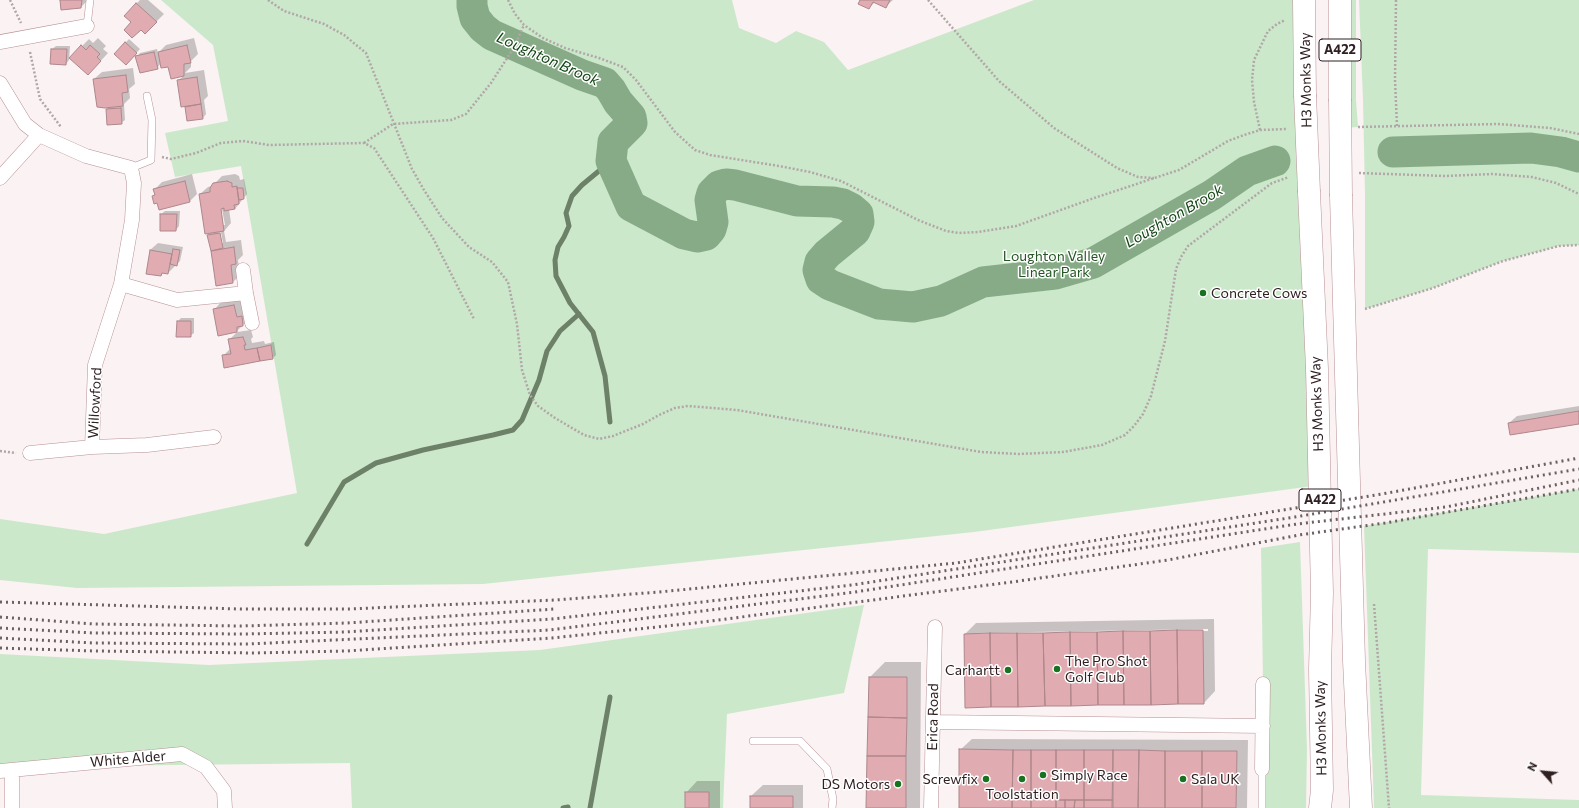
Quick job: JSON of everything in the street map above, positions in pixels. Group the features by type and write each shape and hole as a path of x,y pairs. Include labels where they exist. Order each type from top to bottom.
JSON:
{"main road":[{"name":"A422","path":"1340,0 1341,196 1354,661 1361,808"},
{"name":"H3 Monks Way","path":"1304,8 1305,96 1317,369 1322,594 1320,669 1322,790 1320,808"}],"street":[{"path":"0,42 87,26"},
{"path":"0,83 26,124 39,135 86,156 131,168"},
{"path":"0,178 39,135"},
{"name":"Willowford","path":"131,168 134,183 132,220 121,284 95,365 92,447 147,445 214,437"},
{"path":"243,270 252,323"},
{"path":"121,284 177,300 246,293"},
{"path":"30,453 92,447"},
{"name":"Erica Road","path":"931,808 935,627"},
{"path":"1262,768 1263,684"},
{"path":"933,722 1263,726"},
{"name":"White Alder","path":"6,770 182,754 206,767 224,791 225,808"},
{"path":"6,770 12,808"}],"lane":[{"path":"87,26 90,0"},
{"path":"131,168 151,160 152,120 148,96"},
{"path":"753,741 800,741 827,769 833,799 832,808"},
{"path":"1262,768 1262,808"}],"path":[{"path":"10,0 27,37 40,99 62,128"},
{"path":"268,0 284,11 324,24 344,35 366,53 393,124 412,168 442,218 469,247 492,262 508,282 517,324 522,370 530,395 538,406 555,418 584,435 599,439 613,436 643,424 659,414 675,408 688,406 737,410 981,452 1019,454 1063,452 1102,445 1125,435 1143,414 1152,396 1165,341 1176,269 1188,246 1272,183 1295,174"},
{"path":"508,0 515,14 524,25 543,38 565,48 599,58 623,68 636,80 675,132 695,150 710,155 779,166 841,181 918,220 946,231 959,233 978,232 1016,226 1179,170 1228,142 1260,130 1292,129"},
{"path":"928,0 999,81 1054,128 1117,168 1138,177 1156,178"},
{"path":"1396,0 1395,80 1397,126"},
{"path":"1260,130 1254,102 1252,80 1254,60 1268,31 1304,8"},
{"path":"364,143 393,124 451,120 466,114 491,83 514,49 524,25"},
{"path":"1350,128 1498,124 1550,128 1579,134"},
{"path":"151,155 171,159 196,153 221,143 243,141 269,144 364,143 374,148 433,238 474,319"},
{"path":"1358,173 1445,176 1492,174 1532,177 1556,183 1579,194"},
{"path":"1364,302 1364,310 1433,288 1503,261 1559,246 1579,245"},
{"path":"1373,598 1389,808"}],"green space":[{"name":"Loughton Valley Linear Park","path":"161,0 732,0 739,28 776,43 796,31 824,42 848,70 1034,0 1304,0 1320,485 974,532 483,584 77,588 0,580 0,519 104,534 297,493 241,166 175,177 165,133 228,121 213,45"},
{"path":"1340,0 1356,0 1356,100 1358,127 1343,128"},
{"path":"1359,0 1579,0 1579,245 1559,246 1503,261 1433,288 1365,309 1365,194"},
{"path":"1579,489 1579,553 1428,549 1421,795 1579,800 1579,808 1374,808 1364,526"},
{"path":"1300,542 1307,749 1306,808 1262,808 1263,684 1261,548"},
{"path":"864,605 844,693 727,714 723,808 352,808 350,763 0,767 0,654 209,665 540,650"}],"building":[{"path":"60,0 82,0 81,8 61,10"},
{"path":"860,0 890,0 886,8 873,2 869,9 858,4"},
{"path":"136,3 157,22 145,34 141,30 132,38 124,30 131,22 124,16"},
{"path":"125,42 137,53 126,65 114,54"},
{"path":"81,45 86,50 90,45 100,54 97,57 101,61 88,75 69,58"},
{"path":"187,45 191,63 184,64 184,76 171,79 168,67 161,68 158,52"},
{"path":"51,49 67,49 66,65 50,64"},
{"path":"154,52 158,69 140,73 135,56"},
{"path":"126,75 128,92 122,93 123,106 105,108 97,107 93,79"},
{"path":"197,77 201,104 181,107 177,80"},
{"path":"201,104 203,119 187,121 185,107"},
{"path":"121,108 122,124 107,125 106,109"},
{"path":"185,181 190,202 159,210 157,203 154,204 152,196 155,195 153,189"},
{"path":"227,181 232,183 232,187 237,186 239,204 234,205 235,209 224,211 224,208 221,209 224,231 205,234 199,194 210,192 210,188 213,183"},
{"path":"237,188 243,188 244,199 239,200"},
{"path":"160,214 177,214 176,231 160,231"},
{"path":"220,233 223,248 211,251 207,235"},
{"path":"234,247 236,264 231,265 233,283 216,286 211,251"},
{"path":"173,249 180,250 177,266 170,264"},
{"path":"150,250 172,254 168,274 162,273 161,276 146,274"},
{"path":"234,305 237,317 242,316 243,326 237,327 237,332 218,336 213,309"},
{"path":"177,321 191,321 191,337 176,337"},
{"path":"243,337 246,345 244,345 245,350 257,348 260,361 224,368 222,355 231,354 228,339"},
{"path":"271,345 273,359 260,361 257,348"},
{"path":"1579,411 1579,424 1510,435 1508,423"},
{"path":"1177,630 1203,630 1204,704 1178,704"},
{"path":"1177,630 1178,704 1151,705 1150,631"},
{"path":"1123,631 1124,705 1098,705 1097,632"},
{"path":"1123,631 1150,631 1151,705 1124,705"},
{"name":"The Pro Shot Golf Club","path":"1070,632 1071,706 1045,706 1043,633"},
{"path":"1070,632 1097,632 1098,705 1071,706"},
{"path":"990,633 1017,633 1018,707 991,707"},
{"path":"990,633 991,707 965,708 964,634"},
{"path":"1017,633 1043,633 1045,706 1018,707"},
{"path":"869,677 907,677 907,718 868,717"},
{"path":"868,717 907,718 906,756 867,756"},
{"name":"Screwfix","path":"959,749 1013,750 1012,808 959,808"},
{"name":"Toolstation","path":"1013,750 1031,750 1031,808 1012,808"},
{"name":"Simply Race","path":"1031,750 1056,750 1056,808 1031,808"},
{"path":"1056,750 1084,750 1084,800 1056,800"},
{"path":"1084,750 1113,750 1113,800 1084,800"},
{"path":"1113,750 1139,750 1138,808 1112,808"},
{"path":"1139,750 1165,751 1165,808 1138,808"},
{"name":"Sala UK","path":"1165,751 1202,751 1202,808 1165,808"},
{"path":"1202,751 1237,751 1236,808 1202,808"},
{"path":"867,756 906,756 906,808 866,808"},
{"path":"685,792 709,792 709,808 685,808"},
{"path":"750,796 793,796 793,808 750,808"},
{"path":"1056,800 1065,800 1065,808 1056,808"},
{"path":"1065,800 1075,800 1074,808 1065,808"},
{"path":"1075,800 1084,800 1084,808 1074,808"},
{"path":"1084,800 1113,800 1113,808 1084,808"}],"waterway":[{"name":"Loughton Brook","path":"472,0 475,18 483,28 492,35 582,75 605,83 611,90 618,102 631,117 632,123 613,142 611,161 631,206 684,234 697,237 706,235 711,229 713,222 710,200 712,193 719,186 726,184 797,201 833,202 843,204 858,214 859,222 855,231 827,254 820,262 818,270 821,279 830,285 879,304 913,307 941,301 983,282 1055,274 1093,263 1212,195 1247,171 1275,161"},
{"name":"Loughton Brook","path":"1393,152 1531,148 1561,152 1579,157"},
{"path":"610,422 605,376 593,332 570,303 556,276 555,260 558,247 569,226 566,213 572,196 582,185 611,161"},
{"path":"307,544 344,482 376,463 423,450 513,430 522,420 539,380 547,351 560,331 579,314"},
{"path":"590,808 610,697"},
{"path":"563,808 568,807"}],"railway":[{"path":"0,602 240,609 348,609 555,600 659,592 956,563 1382,494 1579,458"},
{"path":"0,628 94,633 245,634 345,632 552,619 852,585 1295,517 1579,469"},
{"path":"0,638 94,643 248,644 550,630 855,592 1297,524 1446,507 1579,480"},
{"path":"0,648 254,653 346,651 552,638 695,623 1012,582 1168,560 1299,535 1385,523 1579,489"},
{"path":"0,617 94,624 241,626 347,623 555,609"}],"place":[{"name":"Concrete Cows","path":"1203,293"},
{"name":"The Pro Shot Golf Club","path":"1057,669"},
{"name":"Carhartt","path":"1008,670"},
{"name":"Simply Race","path":"1043,775"},
{"name":"Screwfix","path":"986,779"},
{"name":"Toolstation","path":"1022,779"},
{"name":"Sala UK","path":"1183,779"},
{"name":"DS Motors","path":"898,784"}]}
